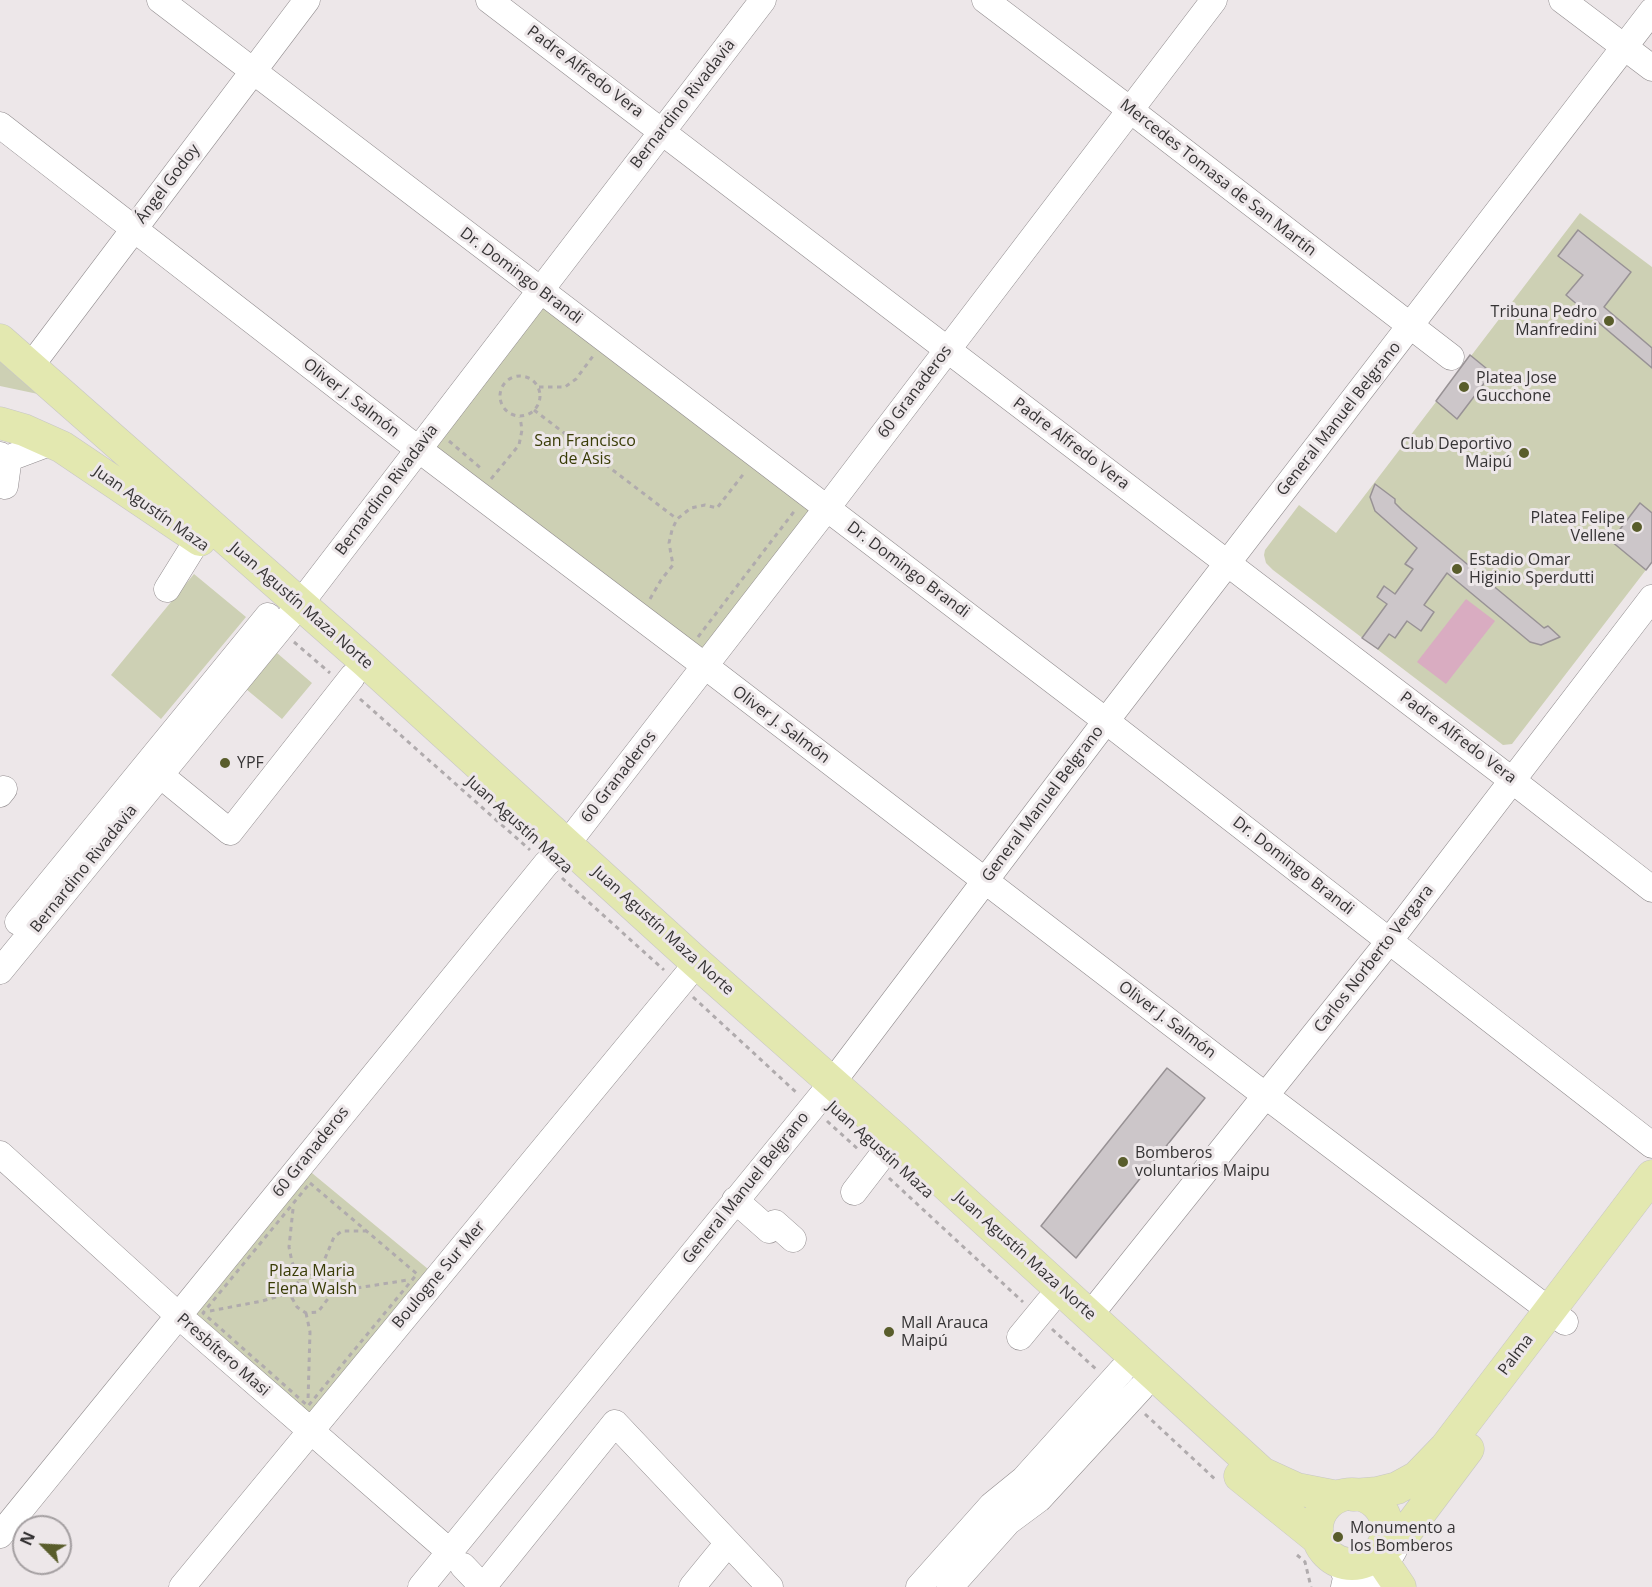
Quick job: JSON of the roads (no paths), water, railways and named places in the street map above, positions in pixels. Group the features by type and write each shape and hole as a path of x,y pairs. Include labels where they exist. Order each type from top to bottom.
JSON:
{"main road":[{"name":"Juan Agustín Maza Norte","path":"0,340 164,486 287,606 826,1090 1090,1315 1262,1473 1297,1490 1346,1496"},
{"name":"Juan Agustín Maza","path":"0,401 42,414 92,437 164,486"},
{"name":"Juan Agustín Maza","path":"0,423 52,442 198,539 287,606 352,677 560,849"},
{"name":"Juan Agustín Maza","path":"826,1090 885,1153 1048,1303 1250,1485 1318,1539"},
{"name":"Palma","path":"1371,1570 1557,1316 1652,1176"},
{"name":"Palma","path":"1346,1496 1377,1493 1397,1488 1417,1477 1446,1447 1652,1205"},
{"path":"1346,1496 1364,1496 1380,1509 1385,1518 1385,1539 1371,1570 1332,1558 1318,1539 1317,1526 1320,1515 1328,1504 1346,1496"}],"street":[{"name":"Dr. Domingo Brandi","path":"160,0 1107,721 1652,1145"},
{"name":"Ángel Godoy","path":"30,367 307,0"},
{"name":"Padre Alfredo Vera","path":"489,0 1651,887"},
{"name":"Bernardino Rivadavia","path":"0,944 153,769 287,606 655,126 742,0"},
{"name":"Bernardino Rivadavia","path":"655,126 763,0"},
{"name":"Mercedes Tomasa de San Martín","path":"985,0 1451,357"},
{"name":"60 Granaderos","path":"0,1535 191,1314 705,666 1214,0"},
{"path":"1562,0 1652,68"},
{"name":"General Manuel Belgrano","path":"421,1587 456,1559 735,1200 826,1090 1652,11"},
{"name":"Oliver J. Salmón","path":"0,125 411,444 1557,1316"},
{"path":"5,486 8,464 2,458 52,442"},
{"path":"167,589 198,539"},
{"name":"Carlos Norberto Vergara","path":"1090,1315 1390,940 1652,598"},
{"path":"153,769 230,832 352,677"},
{"name":"Bernardino Rivadavia","path":"0,971 153,769"},
{"name":"Boulogne Sur Mer","path":"182,1587 692,969"},
{"path":"854,1192 885,1153"},
{"name":"Presbítero Masi","path":"0,1154 191,1314 310,1431 456,1559 483,1587"},
{"path":"735,1200 779,1231"},
{"path":"1020,1337 1048,1303"},
{"path":"919,1587 992,1505 1024,1479 1132,1379"},
{"path":"950,1587 1008,1522 1040,1499 1132,1379"},
{"path":"483,1587 615,1423 770,1587"},
{"path":"692,1587 728,1543"}],"place":[{"name":"Tribuna Pedro Manfredini","path":"1609,321"},
{"name":"Platea Jose Gucchone","path":"1464,387"},
{"name":"Club Deportivo Maipú","path":"1524,453"},
{"name":"Platea Felipe Vellene","path":"1637,527"},
{"name":"Estadio Omar Higinio Sperdutti","path":"1457,569"},
{"name":"YPF","path":"225,763"},
{"name":"Bomberos voluntarios Maipu","path":"1123,1162"},
{"name":"Mall Arauca Maipú","path":"889,1332"},
{"name":"Monumento a los Bomberos","path":"1338,1537"}],"park label":[{"name":"San Francisco de Asis","path":"585,450"},
{"name":"Plaza Maria Elena Walsh","path":"312,1280"}]}
